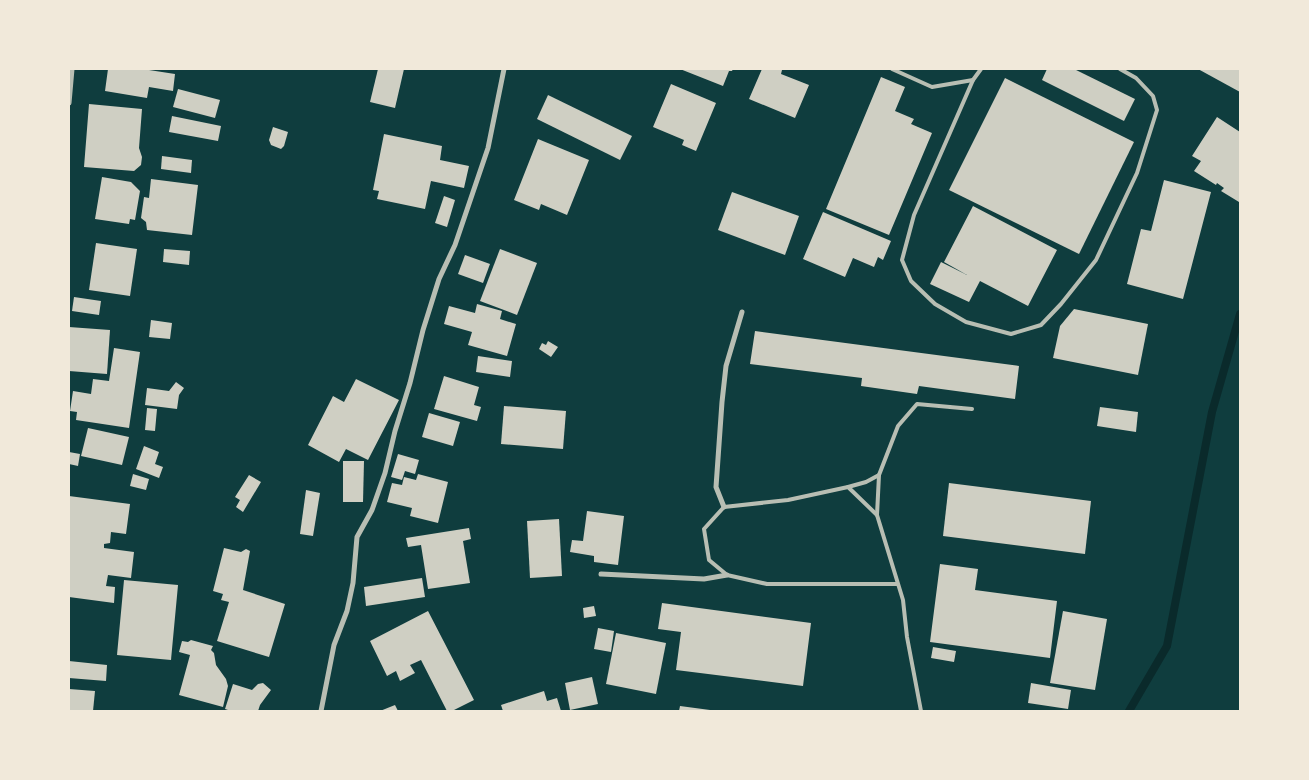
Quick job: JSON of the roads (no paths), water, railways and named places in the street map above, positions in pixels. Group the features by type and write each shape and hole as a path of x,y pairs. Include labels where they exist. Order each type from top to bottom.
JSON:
{"street":[{"path":"69,104 72,69"},
{"path":"322,711 334,645 347,611 353,583 357,537 372,510 385,473 423,330 439,279 455,245 488,148 504,69"},
{"path":"724,507 716,487 722,402 726,366 742,312"},
{"path":"601,574 704,579 727,575"}],"lane":[{"path":"892,69 932,87 973,80"},
{"path":"982,69 973,80 914,215 902,260 911,281 935,304 966,322 1011,334 1041,325 1079,282 1096,260 1137,173 1157,110 1153,96 1136,78 1120,69"},
{"path":"921,711 907,637 903,600 877,515 879,476 898,426 917,404 972,409"},
{"path":"879,476 848,487 788,500 724,507 704,529 709,560 727,575 767,584 898,584"},
{"path":"848,487 877,515"}],"waterway":[{"path":"1129,711 1167,646 1212,412 1240,314"}]}
